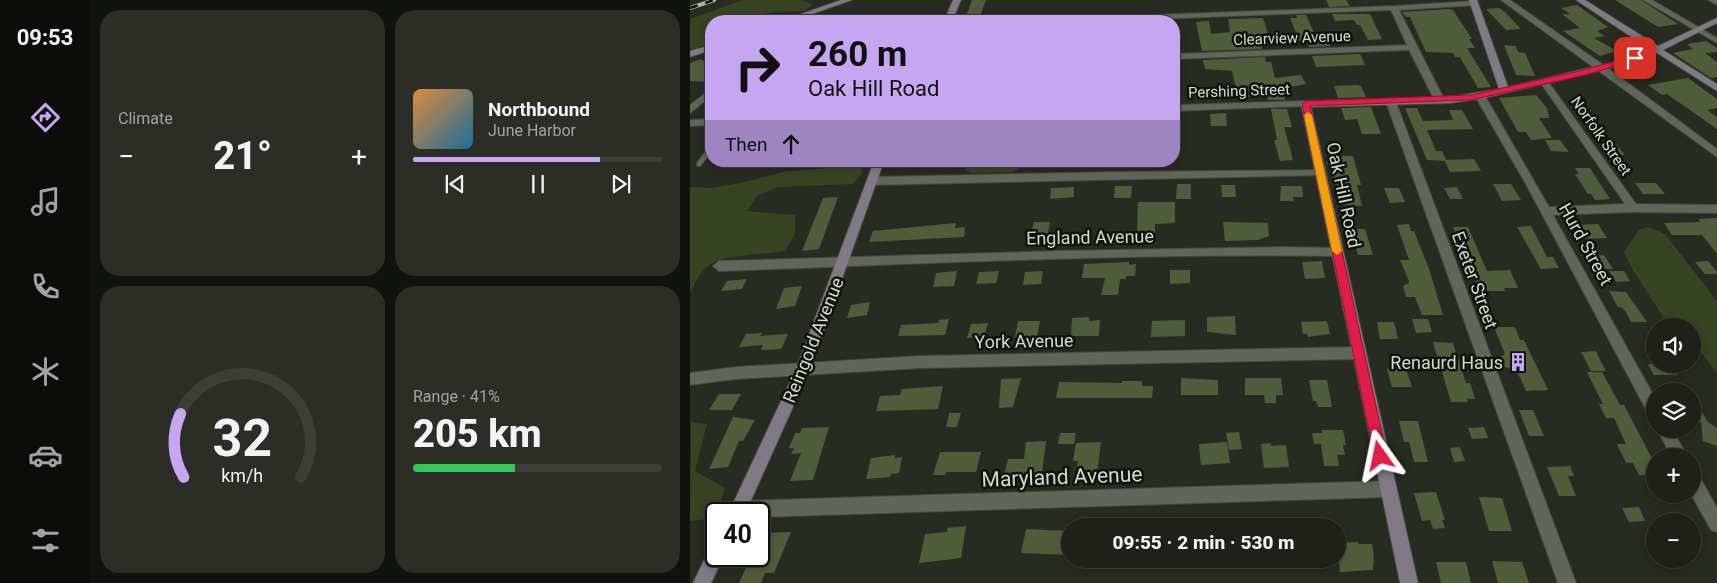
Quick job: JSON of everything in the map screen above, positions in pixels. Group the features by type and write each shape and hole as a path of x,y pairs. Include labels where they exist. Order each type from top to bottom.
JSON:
{"street":[{"path":"804,15 848,0"},
{"path":"951,15 958,0"},
{"path":"1505,0 1602,68 1717,154"},
{"path":"1580,0 1717,88"},
{"path":"1647,0 1717,41"},
{"path":"1712,0 1717,2"},
{"path":"1180,16 1394,8 1474,1 1504,89"},
{"path":"1394,8 1440,100"},
{"path":"1306,104 1440,100 1480,96 1602,68 1658,50 1717,20"},
{"name":"Clearview Avenue","path":"1180,57 1412,47"},
{"path":"690,54 705,49"},
{"name":"Norfolk Street","path":"1544,82 1633,208"},
{"name":"Hurd Street","path":"1480,96 1646,396"},
{"path":"690,110 705,97"},
{"name":"Exeter Street","path":"1391,102 1567,583"},
{"name":"Pershing Street","path":"1180,108 1306,104"},
{"name":"Oak Hill Road","path":"1306,104 1387,489 1409,583"},
{"path":"690,123 705,122"},
{"name":"Reingold Avenue","path":"742,502 803,369 844,262 877,167"},
{"path":"872,181 1320,173"},
{"path":"1545,211 1633,208 1717,209"},
{"name":"England Avenue","path":"719,266 1056,255 1281,251 1337,252"},
{"name":"York Avenue","path":"690,379 803,369 921,362 1359,353"},
{"name":"Maryland Avenue","path":"770,511 1387,489"},
{"path":"1701,496 1717,524"},
{"path":"702,583 710,567"}],"lane":[{"path":"699,164 705,156"}],"green space":[{"path":"743,0 802,0 813,5 804,11 757,15 705,15 705,45 690,51 690,19"},
{"path":"861,167 862,174 852,184 778,187 757,196 747,211 795,215 795,234 785,251 733,257 715,262 703,271 690,292 690,187 711,188 746,182 783,172"},
{"path":"967,167 1020,167 1013,172 971,173 966,170"},
{"path":"1648,227 1665,234 1717,301 1717,373 1701,352 1701,318 1664,318 1634,272 1624,252 1639,230"},
{"path":"691,422 707,424 695,471 725,488 720,502 705,502 705,519 690,521"}],"building":[{"path":"972,0 986,0 980,15 967,15"},
{"path":"1326,0 1346,0 1350,6 1329,7"},
{"path":"1615,0 1641,0 1678,24 1658,27"},
{"path":"1577,5 1608,27 1597,31 1605,36 1594,38 1617,51 1600,56 1563,31 1580,28 1562,14 1570,14 1561,8"},
{"path":"1499,8 1521,29 1506,30 1486,9"},
{"path":"1453,10 1472,39 1469,39 1475,48 1467,48 1491,87 1478,88 1460,57 1455,57 1453,53 1426,52 1410,17 1406,17 1402,12"},
{"path":"1332,14 1370,14 1382,39 1368,40 1360,25 1357,25 1354,20 1335,21"},
{"path":"1296,15 1306,15 1315,35 1325,35 1330,46 1309,47 1307,41 1300,42 1290,18 1297,18"},
{"path":"1263,18 1271,43 1261,43 1262,49 1202,51 1196,22 1209,21 1211,34 1230,32 1228,19"},
{"path":"1706,41 1717,48 1717,52 1705,53 1717,62 1717,77 1711,78 1673,53 1693,49 1687,44"},
{"path":"1504,45 1516,46 1518,52 1525,53 1535,76 1516,75"},
{"path":"1360,54 1365,65 1316,67 1312,56"},
{"path":"1265,57 1266,62 1271,62 1275,78 1301,75 1306,84 1285,88 1288,96 1284,96 1285,100 1268,100 1267,96 1238,97 1232,71 1205,69 1203,60"},
{"path":"701,59 705,62 705,82 690,81 690,63"},
{"path":"1688,78 1717,99 1717,108 1707,110 1717,117 1717,129 1667,94 1662,95 1648,85"},
{"path":"1334,86 1361,86 1366,97 1338,98"},
{"path":"1536,95 1547,108 1549,118 1539,118 1552,138 1531,140 1526,132 1518,132 1499,98"},
{"path":"1371,107 1381,134 1362,134 1357,119 1345,120 1341,108"},
{"path":"1405,108 1417,108 1423,121 1453,120 1449,110 1462,110 1473,129 1427,130 1436,151 1442,151 1446,160 1474,159 1481,171 1450,172 1445,161 1427,160"},
{"path":"1271,109 1287,109 1292,127 1284,127 1293,160 1280,161 1274,140 1277,140"},
{"path":"1226,113 1227,126 1211,126 1210,114"},
{"path":"1545,140 1560,140 1569,152 1551,151"},
{"path":"1604,144 1616,144 1625,155 1613,155"},
{"path":"1331,156 1353,156 1361,185 1357,185 1362,206 1343,205 1341,202 1338,186 1332,181 1333,178 1327,162"},
{"path":"1575,168 1590,168 1610,199 1595,200 1591,194 1588,194 1575,174 1579,174"},
{"path":"1635,183 1656,183 1665,194 1643,194"},
{"path":"1177,184 1191,184 1191,199 1176,199"},
{"path":"1493,184 1511,184 1521,200 1502,201"},
{"path":"1221,185 1235,185 1236,197 1222,197"},
{"path":"1115,186 1132,186 1131,198 1114,198"},
{"path":"1281,186 1302,186 1303,197 1293,197 1294,201 1280,201"},
{"path":"1074,187 1074,197 1050,199 1051,188"},
{"path":"1457,187 1463,199 1450,199 1444,188"},
{"path":"1384,188 1399,188 1405,202 1390,203"},
{"path":"838,197 819,249 802,251 823,198"},
{"path":"1138,202 1175,202 1175,223 1155,224 1155,233 1137,234"},
{"path":"1717,218 1717,254 1702,235 1672,235 1664,223 1701,222 1698,219"},
{"path":"1034,222 1050,222 1047,239 1030,239"},
{"path":"1223,222 1268,223 1269,236 1258,240 1225,241"},
{"path":"956,223 955,228 965,227 964,237 869,242 873,231"},
{"path":"1409,224 1411,231 1414,231 1429,269 1443,315 1422,315 1415,297 1406,297 1403,286 1409,283 1409,281 1400,260 1409,260 1397,225"},
{"path":"1598,224 1607,238 1585,239 1577,225"},
{"path":"1531,226 1547,257 1553,257 1559,268 1541,269 1517,227"},
{"path":"1453,227 1468,227 1487,271 1510,270 1518,288 1504,288 1505,291 1479,291"},
{"path":"1354,229 1365,229 1373,255 1358,255 1351,232 1355,232"},
{"path":"1604,255 1613,269 1598,269 1589,256"},
{"path":"1322,261 1325,278 1305,279 1302,262"},
{"path":"1708,261 1717,274 1705,274 1695,262"},
{"path":"1129,262 1129,265 1136,264 1135,276 1126,276 1126,279 1120,279 1118,295 1101,295 1105,278 1082,278 1084,264"},
{"path":"1170,270 1190,270 1190,283 1170,284"},
{"path":"957,271 954,286 933,287 936,273"},
{"path":"999,271 996,283 976,284 979,272"},
{"path":"1043,271 1041,284 1023,285 1025,272"},
{"path":"1609,271 1624,271 1630,281 1616,282"},
{"path":"747,279 742,289 721,291 727,281"},
{"path":"802,286 795,306 776,309 784,288"},
{"path":"1609,291 1626,292 1646,322 1631,322 1626,312 1621,307 1618,307"},
{"path":"870,302 867,315 847,318 851,305"},
{"path":"1235,316 1236,335 1207,332 1207,317"},
{"path":"1089,317 1089,321 1100,320 1099,336 1071,336 1072,318"},
{"path":"949,319 945,335 898,336 901,325 938,323 939,320"},
{"path":"1412,319 1428,319 1432,332 1416,333"},
{"path":"1185,320 1185,336 1151,337 1152,321"},
{"path":"1018,321 1040,321 1037,337 1015,337"},
{"path":"1327,321 1330,334 1308,337 1307,334 1303,334 1301,322"},
{"path":"1377,322 1394,322 1398,339 1380,339"},
{"path":"988,323 984,338 967,338 971,324"},
{"path":"1494,327 1515,327 1520,340 1524,340 1548,390 1526,391 1516,369 1504,367 1500,357 1505,354"},
{"path":"762,333 760,336 788,334 781,349 761,350 763,345 739,347 746,334"},
{"path":"1433,342 1453,343 1466,383 1470,383 1475,399 1467,399 1468,402 1451,402"},
{"path":"1596,351 1606,371 1591,371 1581,352"},
{"path":"1387,369 1406,369 1412,387 1392,387"},
{"path":"1587,372 1602,372 1620,405 1624,405 1647,448 1646,475 1639,475 1633,463 1626,463 1617,444 1626,444 1614,418 1606,418 1599,404 1603,404"},
{"path":"1653,373 1676,373 1677,375 1654,375"},
{"path":"1021,378 1013,407 999,408 1001,379"},
{"path":"1181,378 1218,380 1218,395 1181,395"},
{"path":"1245,378 1281,378 1283,395 1276,395 1276,403 1265,403 1264,395 1245,395"},
{"path":"1309,380 1327,380 1332,407 1318,407 1316,401 1313,401"},
{"path":"1122,381 1142,381 1142,386 1153,386 1152,398 1056,398 1059,382 1122,383"},
{"path":"943,386 938,409 876,411 880,396 900,395 902,389"},
{"path":"719,394 741,394 732,410 709,410"},
{"path":"1519,410 1533,410 1544,436 1529,436"},
{"path":"1701,411 1708,422 1717,428 1717,446 1703,441"},
{"path":"949,413 961,413 957,427 946,427"},
{"path":"733,417 755,420 743,441 739,441 728,467 709,469"},
{"path":"1399,421 1418,421 1428,462 1414,462 1409,442 1404,442"},
{"path":"829,427 813,480 790,481 801,453 791,454 794,448 789,448 795,433 800,433 802,428"},
{"path":"1484,427 1488,438 1472,439 1468,428"},
{"path":"1322,430 1343,430 1346,445 1343,445 1345,455 1337,455 1339,466 1324,466 1321,444 1314,444 1312,433 1322,433"},
{"path":"1239,432 1242,449 1229,450 1226,433"},
{"path":"1060,433 1076,433 1074,444 1058,444"},
{"path":"1046,441 1042,473 1004,475 1008,459 1024,459 1026,442"},
{"path":"1101,442 1097,474 1076,474 1078,461 1073,461 1076,443"},
{"path":"1227,442 1230,463 1201,465 1199,444"},
{"path":"1271,443 1271,446 1286,445 1289,467 1264,468 1261,444"},
{"path":"1460,447 1465,461 1454,462 1450,448"},
{"path":"940,452 981,452 976,472 946,472 945,475 933,475"},
{"path":"895,455 895,458 902,457 899,473 891,474 890,477 866,479 871,458"},
{"path":"1570,466 1574,476 1568,476 1576,496 1559,496 1547,467"},
{"path":"1436,492 1445,520 1442,520 1445,528 1433,529 1430,520 1422,521 1414,493"},
{"path":"1479,497 1502,498 1512,531 1489,531"},
{"path":"1639,507 1645,521 1629,522 1622,508"},
{"path":"966,526 961,558 919,563 925,534 947,532 947,528"},
{"path":"1026,529 1061,531 1061,555 1021,553"},
{"path":"791,532 774,573 765,573 761,583 739,583 746,567 770,567 770,533"},
{"path":"1346,543 1372,544 1374,556 1373,570 1340,572 1340,568 1346,568"},
{"path":"1492,561 1522,562 1529,583 1498,583"},
{"path":"1436,562 1466,562 1471,583 1441,583"}],"railway":[{"path":"690,8 714,0"}],"slow traffic":[{"path":"1308,115 1337,251"}],"place":[{"name":"Renaurd Haus","path":"1518,362"}],"route":[{"path":"1380,456 1306,104 1471,98 1581,73 1635,58"}]}
